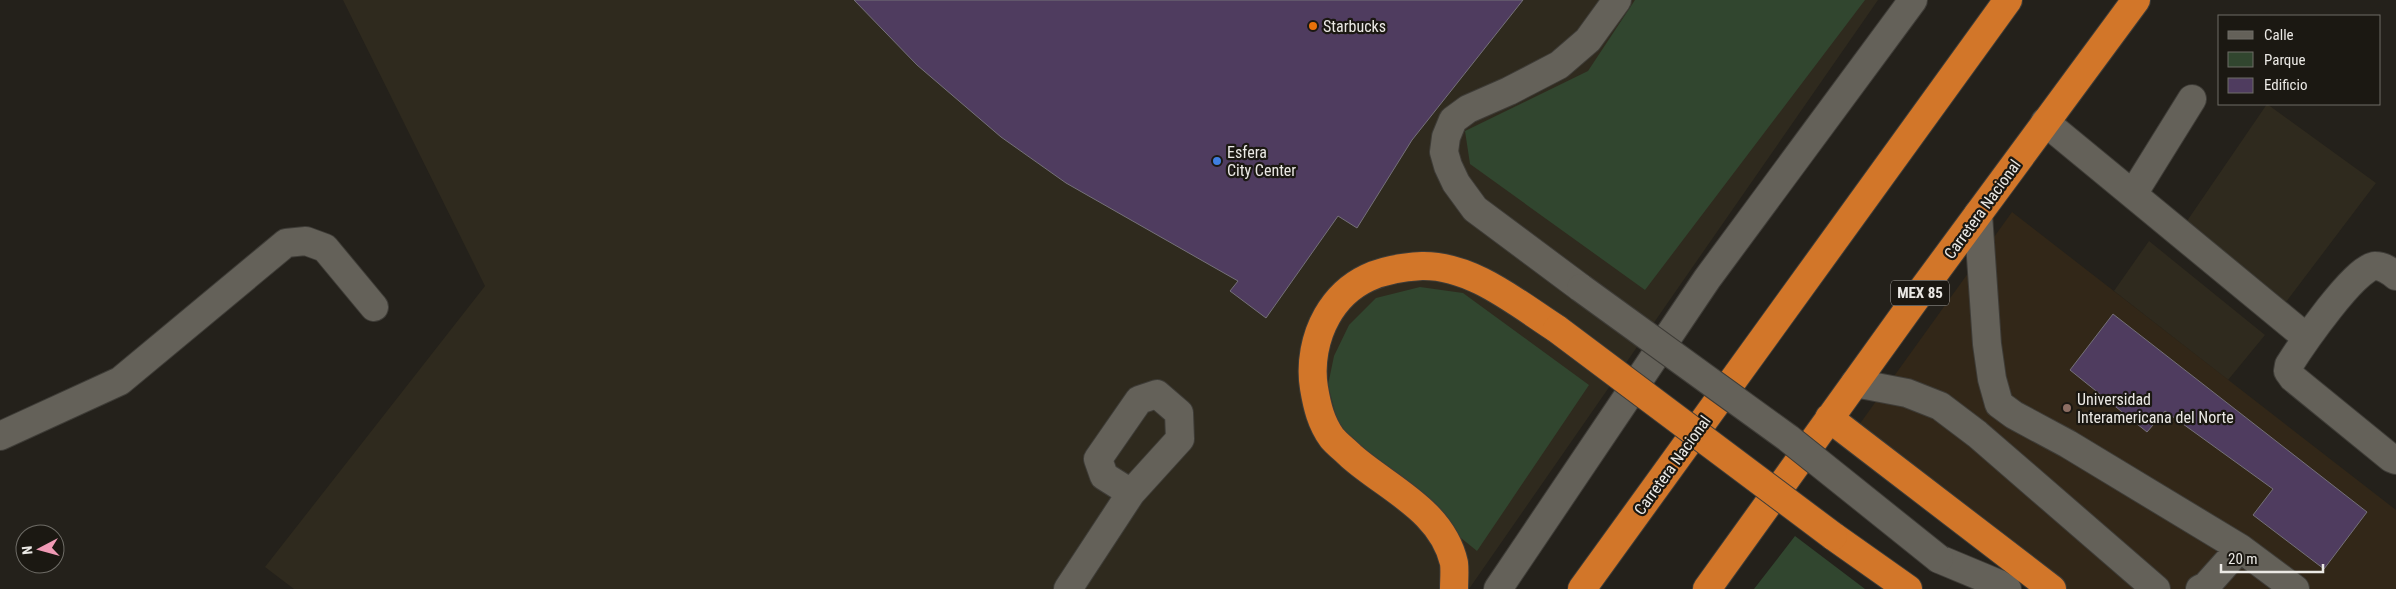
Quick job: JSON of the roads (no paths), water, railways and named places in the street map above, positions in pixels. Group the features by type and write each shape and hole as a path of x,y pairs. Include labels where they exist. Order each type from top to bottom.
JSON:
{"highway":[{"name":"Carretera Nacional","path":"1582,589 2008,0"},
{"name":"Carretera Nacional","path":"1707,589 1829,418 2136,0"},
{"path":"1454,589 1454,563 1446,542 1433,523 1412,501 1360,463 1332,438 1318,411 1312,373 1320,329 1336,300 1365,277 1398,267 1427,266 1455,271 1488,285 1557,329 1833,536 1908,589"},
{"path":"1829,418 2052,589"}],"street":[{"path":"1617,0 1588,40 1559,65 1509,92 1468,109 1453,120 1446,137 1444,152 1456,183 1475,209 1788,438 1939,559 1971,589"},
{"path":"1498,589 1708,279 1913,0"},
{"path":"2133,194 2192,99"},
{"path":"2045,122 2307,338"},
{"path":"1978,214 1987,344 1992,379 1999,404 2014,415 2068,444 2240,548 2296,589"},
{"path":"0,436 120,381 286,243 306,241 325,248 374,306"},
{"path":"2396,276 2385,268 2375,266 2368,268 2324,315 2289,365 2289,375 2390,458 2396,460"},
{"path":"1855,383 1907,393 1940,406 1977,434 2156,589"},
{"path":"1977,434 1999,404"},
{"path":"1068,589 1131,493"},
{"path":"2200,589 2206,586 2240,548"},
{"path":"1939,559 2007,589"}],"place":[{"name":"Starbucks","path":"1313,26"},
{"name":"Esfera City Center","path":"1217,161"},
{"name":"Universidad Interamericana del Norte","path":"2067,408"}]}
